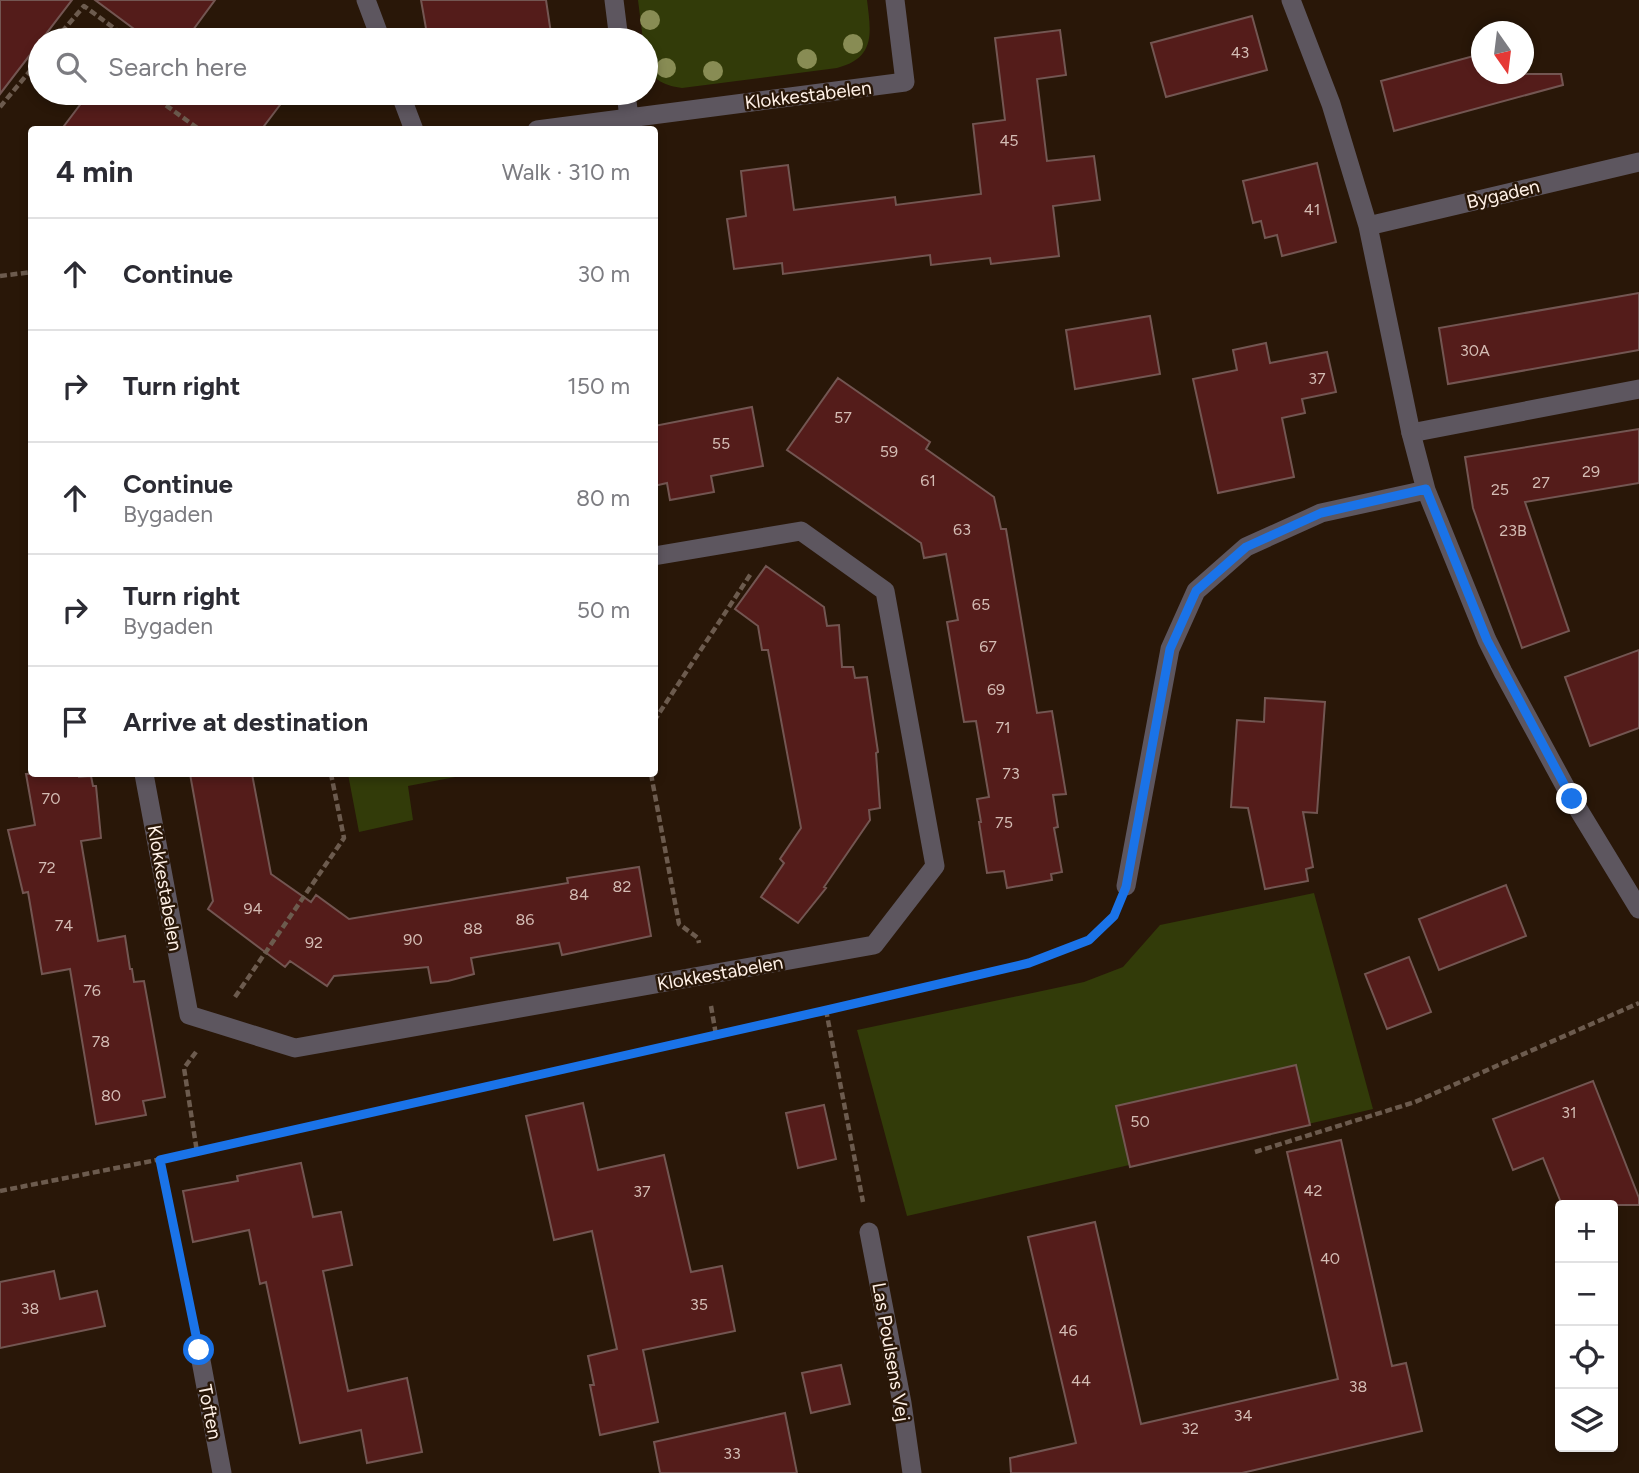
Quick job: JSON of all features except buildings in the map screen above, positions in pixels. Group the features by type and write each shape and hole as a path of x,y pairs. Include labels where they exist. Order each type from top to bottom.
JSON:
{"street":[{"path":"366,0 376,28"},
{"path":"614,0 618,28"},
{"name":"Klokkestabelen","path":"568,126 905,82 895,0"},
{"path":"1291,0 1331,104 1368,226 1411,433 1426,489 1487,640 1503,672 1572,799 1639,909"},
{"path":"405,105 412,126"},
{"path":"627,105 629,118"},
{"name":"Bygaden","path":"1368,226 1639,162"},
{"path":"1411,433 1639,389"},
{"path":"1126,887 1170,649 1196,591 1246,547 1321,513 1426,489"},
{"name":"Klokkestabelen","path":"145,777 189,1016 296,1048 874,945 935,866 885,591 801,531 658,555"},
{"name":"Las Poulsens Vej","path":"869,1232 902,1403 912,1473"},
{"name":"Toften","path":"199,1350 222,1473"}],"path":[{"path":"65,28 83,6 113,28"},
{"path":"0,107 28,73"},
{"path":"166,105 194,126"},
{"path":"0,276 28,272"},
{"path":"658,714 776,535"},
{"path":"197,1152 184,1068 344,838 332,777"},
{"path":"652,777 679,924 698,938 705,975"},
{"path":"0,1191 197,1152 1029,963 1089,940 1114,916 1126,887"},
{"path":"1255,1152 1415,1102 1639,1003"},
{"path":"827,1010 869,1232"},
{"path":"160,1160 199,1350"}],"green space":[{"path":"638,0 867,0 870,33 865,51 859,58 837,68 682,88 658,79 658,28 642,28"},
{"path":"349,777 455,777 408,786 413,820 359,832"},
{"path":"1314,893 1373,1109 907,1216 857,1030 1084,982 1123,967 1160,925"}],"route":[{"path":"199,1350 160,1160 1029,963 1089,940 1114,916 1126,887 1170,649 1196,591 1246,547 1321,513 1426,489 1487,640 1572,799"}]}
